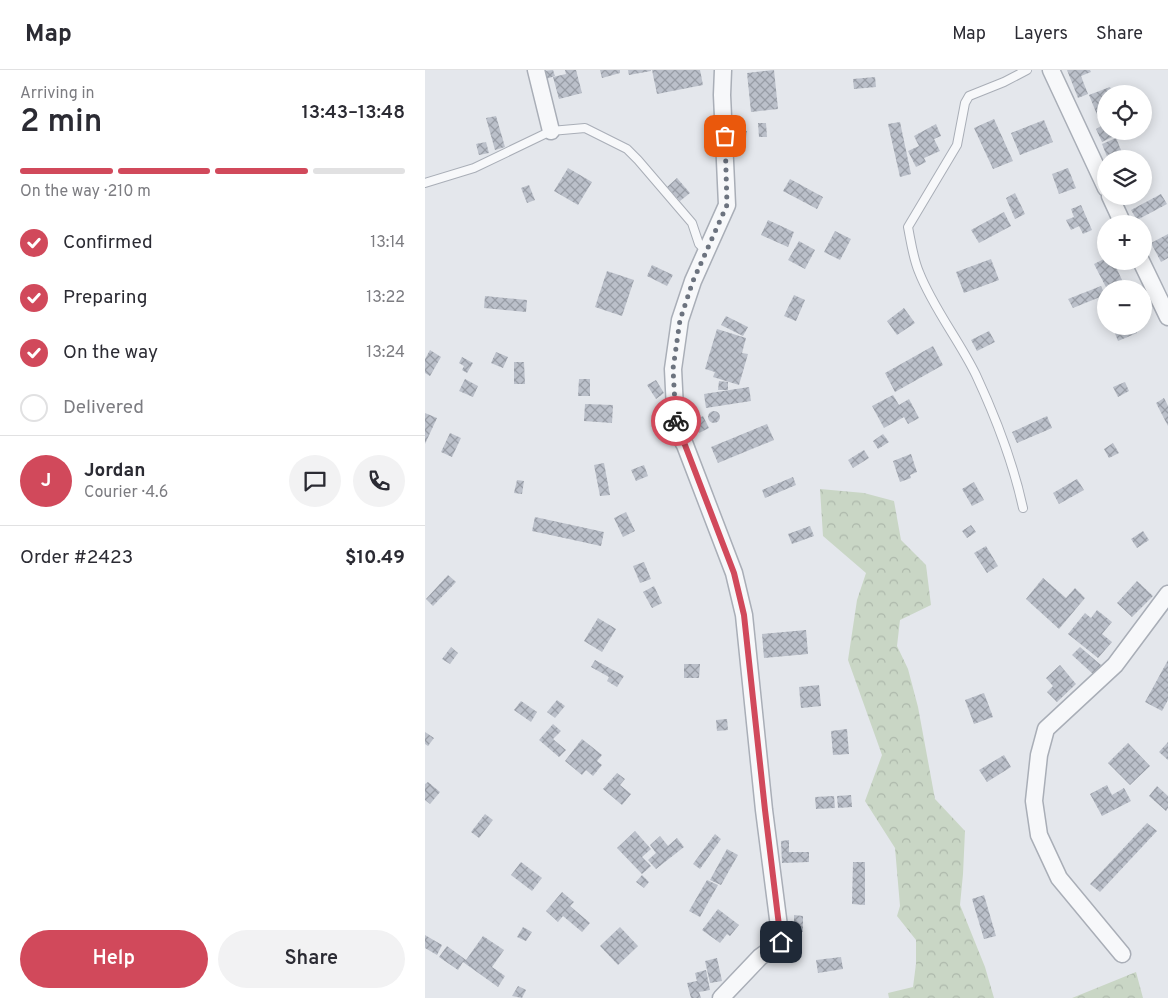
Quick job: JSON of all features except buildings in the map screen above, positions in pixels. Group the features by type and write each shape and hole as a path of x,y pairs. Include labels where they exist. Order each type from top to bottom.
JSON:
{"street":[{"path":"536,70 551,131"},
{"path":"721,998 760,957 781,942 744,615 734,573 685,445 676,429 673,369 680,320 693,281 727,205 722,95 723,70"},
{"path":"1051,70 1097,169"},
{"path":"1145,270 1168,317"},
{"path":"1123,954 1059,878 1039,835 1034,801 1039,756 1045,729 1115,665 1168,594"}],"lane":[{"path":"1023,508 1004,441 976,374 945,323 919,272 908,227 957,145 965,103 969,96 1004,82 1027,70"},
{"path":"425,182 474,168 551,131 585,128 627,149 692,223 699,244 706,251"}],"green space":[{"path":"820,489 864,493 894,501 901,540 926,565 931,605 900,620 897,646 908,669 918,707 935,799 965,831 960,905 985,967 994,998 889,998 888,993 913,987 916,964 916,940 897,916 900,906 895,848 865,801 882,755 848,660 857,600 866,573 823,536"},
{"path":"1136,972 1143,998 1072,998"}],"way so far":[{"path":"676,421 673,369 680,320 693,281 727,205 725,136"}],"route":[{"path":"676,421 676,429 685,445 734,573 744,615 781,942"}]}
